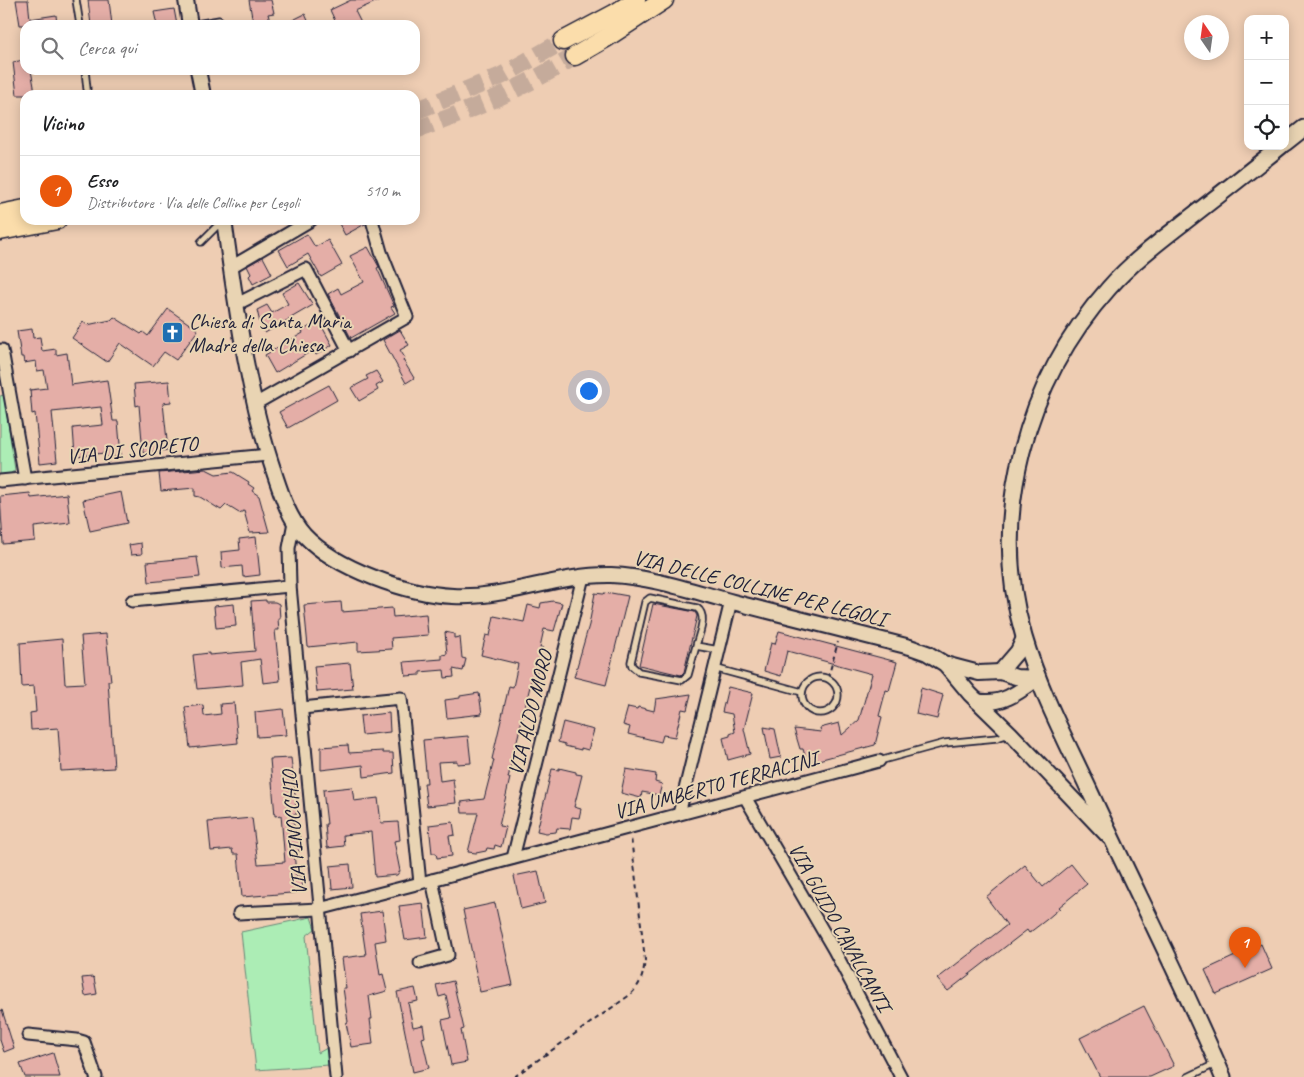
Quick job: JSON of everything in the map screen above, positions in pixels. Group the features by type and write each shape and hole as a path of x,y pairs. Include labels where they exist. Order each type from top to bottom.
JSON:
{"highway":[{"path":"563,41 636,0"},
{"path":"574,56 606,38 664,0"},
{"path":"0,214 20,209"},
{"path":"0,231 31,225"}],"main road":[{"path":"1289,140 1304,128"},
{"path":"1220,1070 1038,678 1024,638 1017,606 1011,566 1012,512 1024,441 1051,372 1069,341 1123,274 1157,244 1276,150"}],"street":[{"path":"186,0 190,20"},
{"path":"199,75 202,90"},
{"name":"VIA DELLE COLLINE PER LEGOLI","path":"224,225 236,304 255,404 268,455 284,502 294,522 304,535 347,566 400,586 435,595 486,595 583,577 611,575 648,579 910,647 927,653 945,664"},
{"path":"231,267 302,225"},
{"path":"255,404 407,317 381,252 373,225"},
{"path":"236,304 306,269 349,351"},
{"path":"2,350 25,479"},
{"name":"VIA DI SCOPETO","path":"0,481 268,455"},
{"name":"VIA PINOCCHIO","path":"294,522 289,548 290,586 336,1077"},
{"name":"VIA ALDO MORO","path":"514,858 583,577"},
{"path":"132,601 290,586"},
{"path":"680,814 731,601"},
{"path":"1000,672 1018,651 1024,638"},
{"path":"945,664 979,673 1000,672 1038,678"},
{"path":"945,664 977,701 1113,841"},
{"path":"977,701 1000,701 1018,692 1038,678"},
{"path":"302,708 401,698 420,883"},
{"name":"VIA UMBERTO TERRACINI","path":"238,913 320,909 879,761"},
{"name":"VIA GUIDO CAVALCANTI","path":"745,797 834,950 901,1077"},
{"path":"420,963 448,955 432,880"},
{"path":"28,1035 84,1042 96,1077"}],"lane":[{"path":"76,0 79,20"},
{"path":"86,75 87,89"},
{"path":"201,242 218,225"},
{"path":"650,598 691,606 700,611 703,617 696,646 688,675 682,680 639,672 632,666 631,662 645,602 650,598"},
{"path":"696,646 719,650"},
{"path":"714,668 802,692"},
{"path":"817,677 828,678 836,686 838,697 833,707 828,711 817,713 807,708 802,698 802,692 807,682 812,679 817,677"},
{"name":"VIA UMBERTO TERRACINI","path":"879,761 945,743 997,738 1011,734"},
{"path":"1188,1077 1220,1070"}],"path":[{"path":"828,678 842,630"},
{"path":"514,1077 627,997 636,990 643,978 645,960 630,827"}],"green space":[{"path":"4,395 15,470 10,474 0,475 0,396"},
{"path":"311,917 315,929 306,936 318,1053 327,1048 329,1065 256,1070 241,932"}],"building":[{"path":"16,0 28,0 30,19 56,15 56,20 20,20 20,25"},
{"path":"88,0 109,0 111,20 90,20"},
{"path":"249,0 271,0 274,13 268,14 270,20 252,20"},
{"path":"351,0 380,0 355,11 360,20 335,20 330,10"},
{"path":"174,9 176,20 156,20 154,12"},
{"path":"305,14 308,20 293,20"},
{"path":"20,61 20,75 32,75 35,90 20,90 20,95 17,95 13,62"},
{"path":"340,225 363,225 345,235"},
{"path":"307,234 315,247 328,240 342,265 321,277 308,254 288,266 279,250"},
{"path":"368,247 379,267 377,268 394,306 391,307 395,313 351,338 328,294 338,288 341,294 364,282 350,256"},
{"path":"263,257 272,274 253,284 247,266"},
{"path":"299,283 313,305 265,333 257,310 267,305 272,313 288,304 282,293"},
{"path":"168,309 198,330 176,360 164,352 153,366 120,343 107,362 72,338 83,322 87,325 111,320 114,317 141,334 143,332 148,336"},
{"path":"319,321 332,345 316,355 313,350 275,373 265,355 303,333 302,331"},
{"path":"32,329 33,338 40,337 42,351 56,349 56,355 67,353 71,385 107,380 113,421 118,421 121,456 106,458 105,453 75,456 73,428 103,425 101,407 52,412 57,461 40,463 35,413 32,414 30,390 47,388 44,370 37,371 36,361 24,363 23,357 21,357 17,331"},
{"path":"400,330 409,345 400,350 405,358 403,360 414,378 406,383 383,340"},
{"path":"376,371 383,382 376,386 378,390 359,401 351,388 368,379 366,376"},
{"path":"169,381 171,402 163,403 168,450 143,453 139,405 136,406 134,384"},
{"path":"329,385 337,400 288,428 279,412"},
{"path":"206,469 216,474 233,472 249,482 248,484 254,488 252,491 259,496 269,532 250,533 244,511 239,513 226,505 221,510 195,496 195,488 161,491 159,473"},
{"path":"121,492 127,523 90,531 83,500"},
{"path":"30,493 31,498 67,494 70,523 34,527 35,541 3,544 0,496"},
{"path":"256,537 260,575 243,577 242,566 222,568 221,552 240,550 239,539"},
{"path":"141,543 142,554 131,555 129,545"},
{"path":"197,557 200,577 149,582 147,562"},
{"path":"595,593 628,596 606,685 574,677 589,625"},
{"path":"266,600 266,602 279,604 279,630 275,630 280,681 263,683 260,659 241,662 243,685 197,689 193,655 255,651 251,601"},
{"path":"553,601 562,603 554,631 544,629 540,647 543,648 535,679 532,678 508,778 510,778 499,826 506,827 501,847 495,845 494,849 487,848 486,851 476,853 468,852 478,813 462,813 461,802 484,799 509,686 513,687 518,664 481,655 486,635 490,636 494,616 524,622 528,605 540,608 541,603"},
{"path":"341,602 342,612 392,608 393,617 426,614 428,635 391,638 392,649 358,651 358,642 308,647 304,605"},
{"path":"234,604 236,626 216,628 214,606"},
{"path":"653,604 695,612 697,616 684,672 681,675 639,665"},
{"path":"779,631 897,662 889,691 886,690 879,716 882,717 875,745 807,763 803,749 800,749 794,729 821,732 820,728 839,723 842,735 859,720 872,674 787,651 781,676 764,671 771,643 775,644"},
{"path":"445,632 454,634 454,638 460,637 462,658 466,659 463,671 453,669 454,677 445,678 444,670 420,672 420,675 406,676 404,662 442,659 442,655 447,654"},
{"path":"106,634 111,681 108,681 114,768 61,771 58,728 31,730 30,713 36,712 34,686 22,687 20,643 62,639 65,684 85,683 81,636"},
{"path":"350,663 353,689 317,692 314,666"},
{"path":"728,687 753,693 744,729 750,754 728,760 723,738 735,732 732,714 722,712"},
{"path":"921,688 943,695 937,719 916,714"},
{"path":"479,693 482,714 447,718 445,700"},
{"path":"691,694 687,710 682,709 675,737 663,735 661,742 628,734 630,727 623,725 628,707 637,709 638,707 654,711 656,699"},
{"path":"234,703 238,743 190,748 185,707 203,705 204,716 221,714 220,704"},
{"path":"283,709 286,735 257,737 255,712"},
{"path":"389,713 390,732 362,735 360,716"},
{"path":"563,722 594,730 588,750 565,746 565,744 558,742"},
{"path":"764,727 775,729 781,757 770,759"},
{"path":"468,736 471,763 457,764 457,761 438,762 440,781 453,779 456,803 427,806 424,783 427,783 423,740"},
{"path":"348,745 349,753 383,751 383,753 393,753 394,773 364,777 363,765 321,770 321,747"},
{"path":"291,758 297,814 293,814 295,834 299,834 300,851 294,851 296,875 302,875 303,892 242,897 238,854 233,854 232,849 211,851 208,822 252,818 258,864 285,862 281,815 275,816 270,759"},
{"path":"559,768 582,775 574,807 581,809 579,818 572,817 570,829 557,828 556,832 546,833 537,831 552,769 559,770"},
{"path":"626,769 656,774 655,782 662,784 659,795 642,792 641,798 621,793"},
{"path":"352,787 354,801 378,798 381,823 398,822 400,840 394,841 400,871 397,875 375,877 371,832 343,835 344,846 327,848 325,824 327,824 323,790"},
{"path":"453,822 455,835 449,836 452,856 437,858 436,853 432,853 429,825"},
{"path":"350,864 352,887 332,889 330,866"},
{"path":"1071,864 1087,884 1046,920 1029,933 1027,930 948,991 937,979 1007,925 986,897 1025,865 1043,887"},
{"path":"538,871 545,903 521,909 514,876"},
{"path":"423,903 427,937 405,940 399,906"},
{"path":"495,903 513,985 480,992 463,910"},
{"path":"382,911 386,940 375,942 380,975 383,974 387,991 369,996 373,1044 351,1047 346,1023 348,1022 343,988 346,988 342,958 366,955 360,914"},
{"path":"1261,944 1272,969 1216,994 1205,970"},
{"path":"93,977 97,994 85,996 82,978"},
{"path":"453,981 464,1029 461,1030 467,1062 451,1065 442,1020 451,1018 446,995 439,997 436,985"},
{"path":"415,988 418,1001 408,1003 413,1027 423,1025 425,1037 422,1038 429,1068 413,1072 397,992"},
{"path":"1144,1006 1174,1066 1150,1077 1100,1077 1080,1038"},
{"path":"2,1010 14,1048 4,1052 0,1040 0,1011"},
{"path":"53,1053 60,1077 25,1077 20,1064"}],"tunnel":[{"path":"420,109 501,76 563,41"},
{"path":"420,128 457,115 497,97 537,78 575,56"}],"place":[{"name":"Chiesa di Santa Maria Madre della Chiesa","path":"173,333"},
{"name":"Esso","path":"1245,968"}]}
